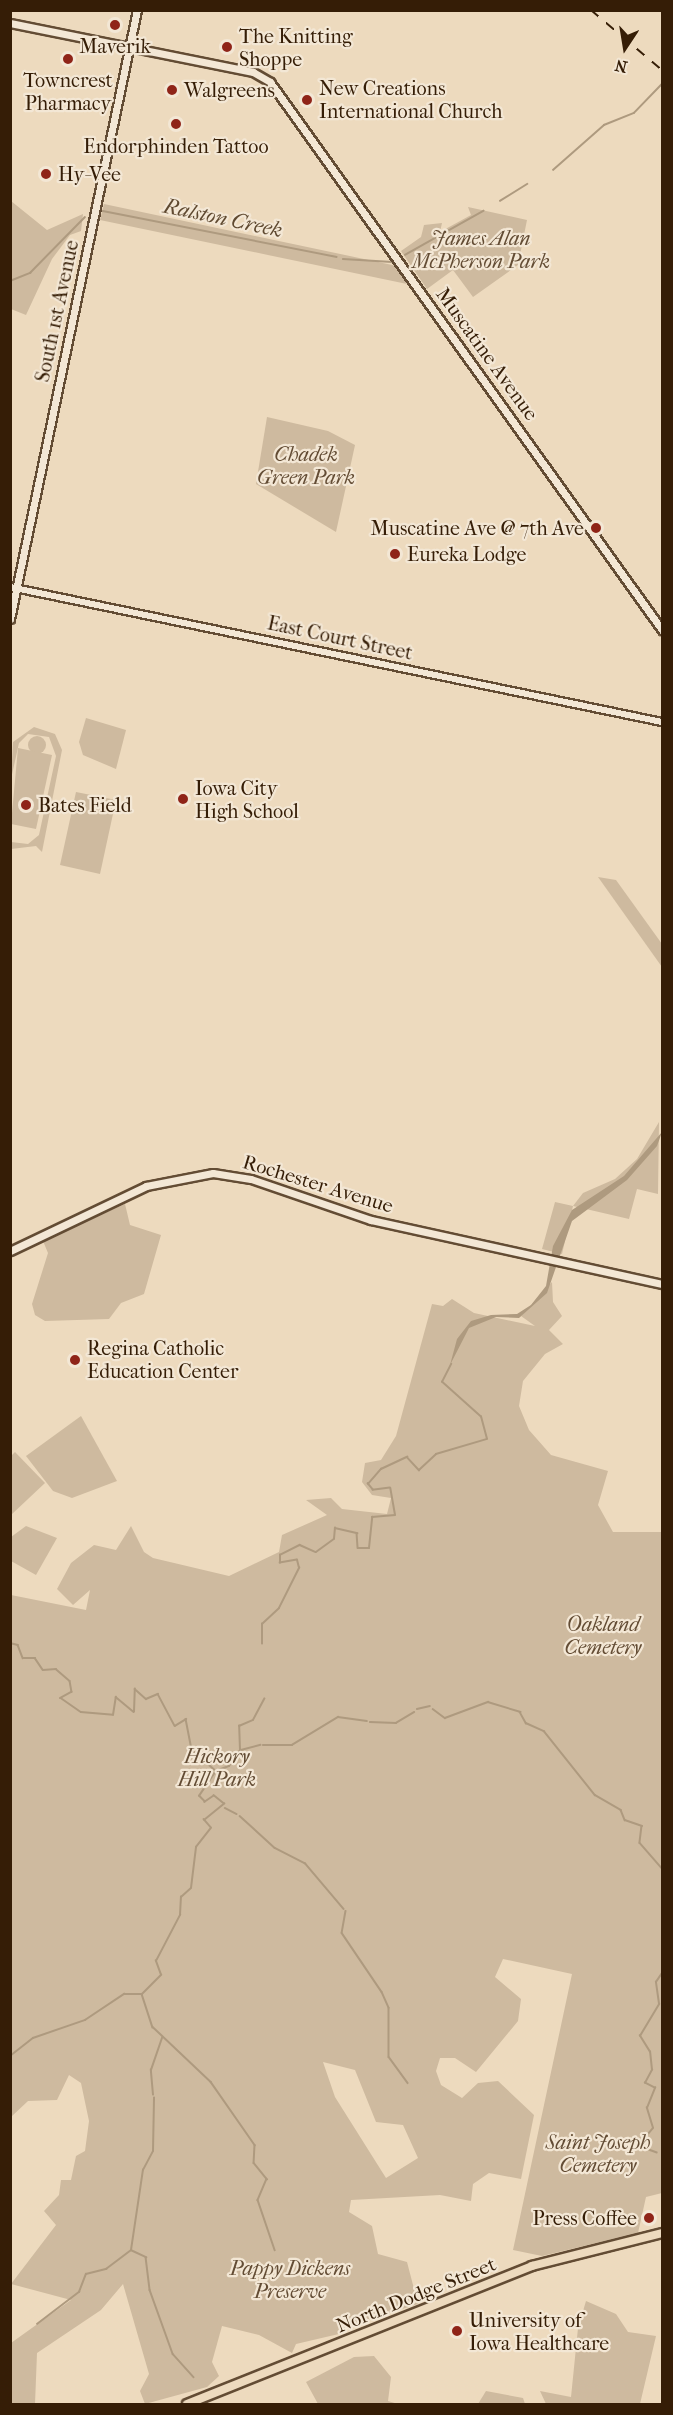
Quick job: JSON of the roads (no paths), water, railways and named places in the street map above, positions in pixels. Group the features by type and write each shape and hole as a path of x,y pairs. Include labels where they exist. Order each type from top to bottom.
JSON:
{"main road":[{"name":"South 1st Avenue","path":"10,619 13,588 137,10"},
{"name":"Muscatine Avenue","path":"10,23 253,72 270,82 663,630"},
{"name":"Rochester Avenue","path":"10,1251 146,1186 213,1173 250,1179 371,1220 663,1284"},
{"name":"North Dodge Street","path":"187,2404 532,2266 663,2233"}],"street":[{"name":"East Court Street","path":"13,588 663,722"}],"waterway":[{"name":"Ralston Creek","path":"553,170 604,125 634,113 662,84"},
{"name":"Ralston Creek","path":"500,201 527,184"},
{"name":"Ralston Creek","path":"103,211 337,257"},
{"name":"Ralston Creek","path":"405,255 483,211"},
{"name":"Ralston Creek","path":"10,281 30,273 85,217"},
{"name":"Ralston Creek","path":"343,259 392,262"},
{"name":"Ralston Creek","path":"262,1644 262,1624 279,1608 299,1568 297,1560 280,1563 280,1555 300,1545 316,1552 334,1539 335,1528 357,1533 358,1548 369,1548 372,1517 395,1515 390,1488 373,1490 368,1484 381,1469 407,1457 419,1470 436,1454 487,1439 481,1417 442,1382 451,1364"},
{"name":"Ralston Creek","path":"10,1643 18,1645 23,1658 35,1658 43,1670 56,1669 70,1681 72,1692 61,1698 81,1712 113,1715 116,1697 134,1712 135,1689 146,1699 158,1694 175,1726 186,1719 192,1750 216,1771 229,1766 240,1750 239,1726 253,1720 264,1699"},
{"path":"433,1709 445,1718 488,1702 520,1712 526,1723 544,1731 595,1795 621,1810 625,1820 642,1826 640,1843 662,1868"},
{"path":"417,1709 430,1706"},
{"path":"370,1722 396,1723 414,1712"},
{"path":"263,1745 292,1745 338,1717 367,1721"},
{"path":"241,1750 260,1745"},
{"path":"10,2056 33,2038 85,2020 124,1994 142,1994 161,1975 156,1961 180,1915 181,1897 191,1888 196,1847 211,1828 204,1820 224,1804 214,1796 205,1802 199,1796 216,1771"},
{"path":"225,1808 237,1814"},
{"path":"240,1816 275,1848 305,1863 344,1909"},
{"path":"346,1911 342,1933 382,1992 389,2008 389,2057 408,2083"},
{"path":"657,2153 638,2146 653,2128 647,2108 655,2088 645,2083 652,2070 650,2052 640,2036 659,2004 656,1982 662,1973"},
{"path":"142,1994 153,2027 211,2082 255,2145 254,2163 267,2179 258,2200 275,2250"},
{"path":"153,2095 151,2070 162,2038"},
{"path":"37,2324 79,2292 86,2274 106,2269 131,2250 143,2170 153,2151 154,2098"},
{"path":"131,2250 146,2257 150,2290 173,2354 194,2377"}],"railway":[{"path":"591,10 662,70"}],"place":[{"name":"Maverik","path":"115,25"},
{"name":"The Knitting Shoppe","path":"227,47"},
{"name":"Towncrest Pharmacy","path":"68,59"},
{"name":"Walgreens","path":"172,90"},
{"name":"New Creations International Church","path":"307,100"},
{"name":"Endorphinden Tattoo","path":"176,124"},
{"name":"Hy-Vee","path":"46,174"},
{"name":"Muscatine Ave @ 7th Ave","path":"596,528"},
{"name":"Eureka Lodge","path":"395,554"},
{"name":"Iowa City High School","path":"183,799"},
{"name":"Bates Field","path":"26,805"},
{"name":"Regina Catholic Education Center","path":"75,1360"},
{"name":"Press Coffee","path":"649,2218"},
{"name":"University of Iowa Healthcare","path":"457,2331"}],"park label":[{"name":"James Alan McPherson Park","path":"481,250"},
{"name":"Chadek Green Park","path":"306,466"},
{"name":"Oakland Cemetery","path":"603,1636"},
{"name":"Hickory Hill Park","path":"217,1768"},
{"name":"Saint Joseph Cemetery","path":"598,2154"},
{"name":"Pappy Dickens Preserve","path":"290,2280"}]}
